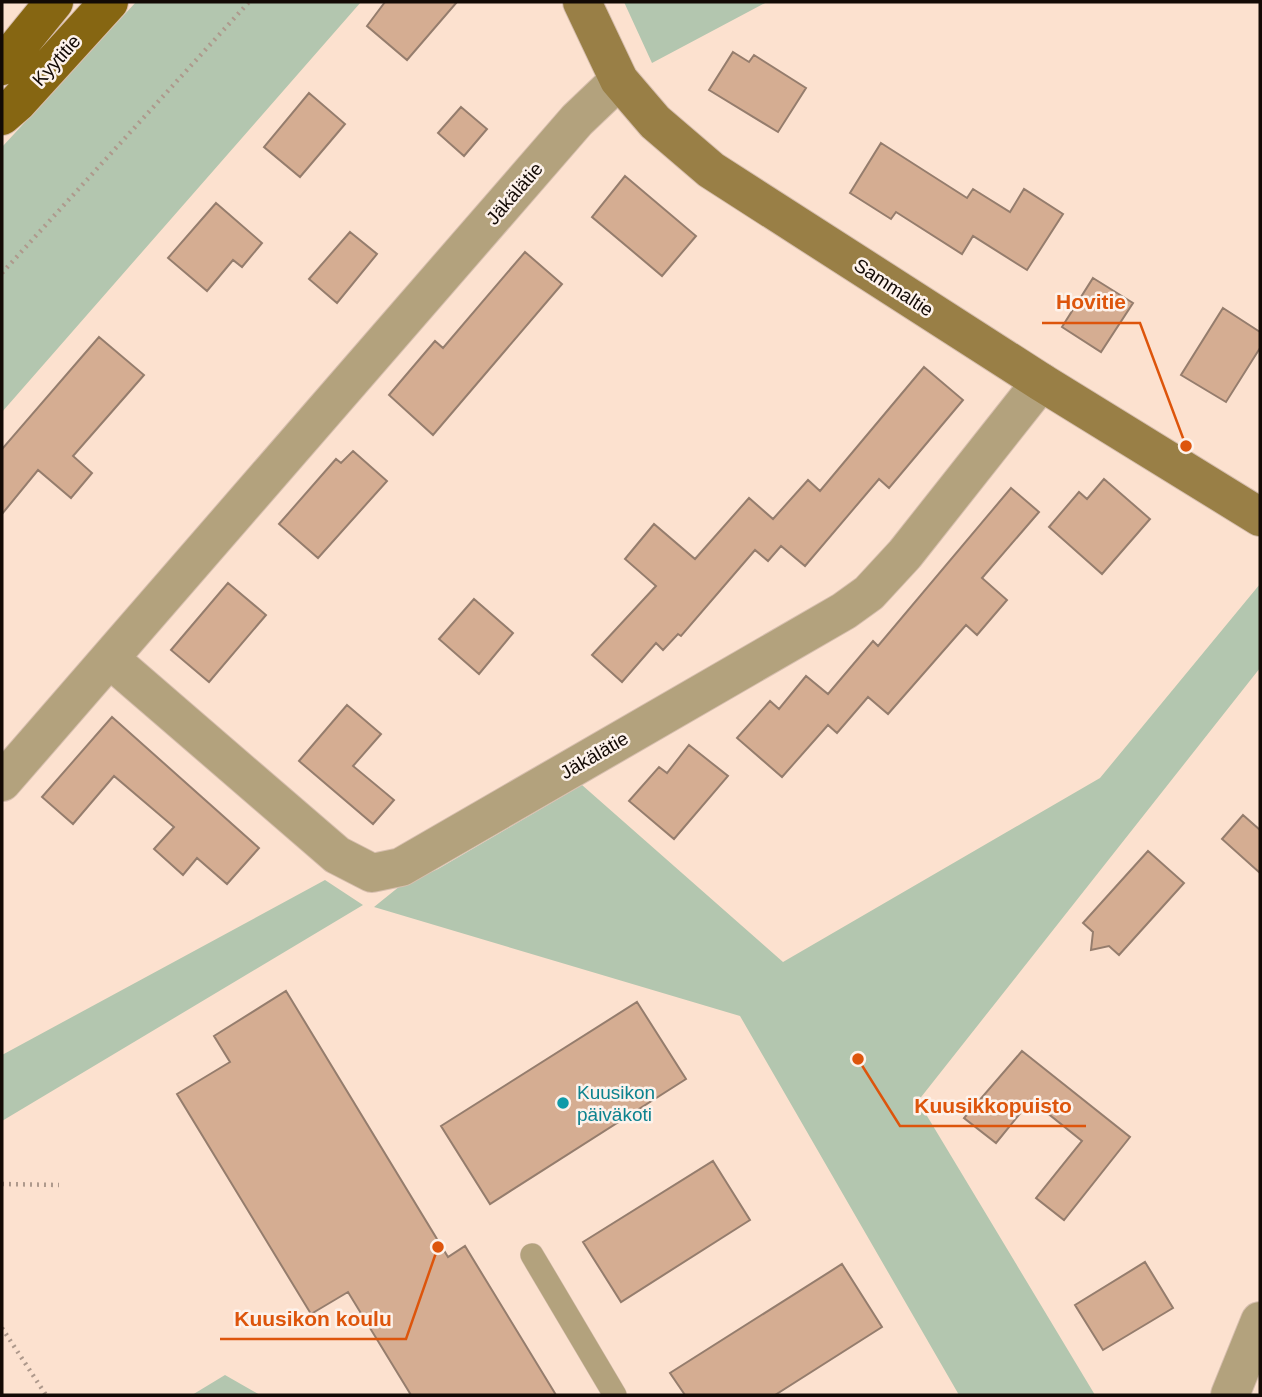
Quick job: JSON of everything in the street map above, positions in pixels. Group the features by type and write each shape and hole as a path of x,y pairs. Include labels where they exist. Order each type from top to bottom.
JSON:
{"main road":[{"name":"Kyytitie","path":"2,66 54,2"},
{"name":"Kyytitie","path":"2,116 109,2"}],"street":[{"name":"Sammaltie","path":"582,2 619,80 655,122 711,170 1041,382 1260,517"},
{"name":"Jäkälätie","path":"2,782 577,120 619,80"},
{"name":"Jäkälätie","path":"110,659 337,855 372,873 401,867 832,618 869,593 905,554 1041,382"},
{"path":"1230,1395 1260,1321"}],"lane":[{"path":"532,1255 615,1395"}],"path":[{"path":"2,274 249,2"},
{"path":"2,1184 59,1185"},
{"path":"2,1328 46,1395"}],"green space":[{"path":"136,2 361,2 2,412 2,147"},
{"path":"624,2 767,2 652,63"},
{"path":"1260,584 1260,668 918,1101 1095,1395 959,1395 740,1016 374,907 400,886 438,869 582,785 783,962 1100,778"},
{"path":"325,880 363,905 2,1121 2,1055"},
{"path":"225,1375 260,1395 192,1395"}],"building":[{"path":"385,2 457,2 407,60 367,26"},
{"path":"733,52 749,62 754,55 806,88 778,132 709,90"},
{"path":"309,93 345,124 300,177 264,147"},
{"path":"461,107 487,129 464,156 438,133"},
{"path":"881,143 967,198 973,189 1010,212 1024,189 1063,214 1027,270 973,236 962,254 896,212 891,219 850,193"},
{"path":"625,176 696,236 662,276 592,217"},
{"path":"216,203 262,243 242,267 233,260 207,291 168,258"},
{"path":"350,232 377,254 337,303 309,279"},
{"path":"525,252 562,284 433,435 389,395 435,341 443,348"},
{"path":"1093,278 1133,303 1101,352 1062,327"},
{"path":"1223,308 1260,332 1260,348 1226,402 1181,375"},
{"path":"99,337 144,375 73,456 92,473 71,498 38,470 2,514 2,449"},
{"path":"924,367 963,400 889,488 879,479 805,566 781,546 768,561 755,550 681,636 678,634 663,650 656,643 622,682 592,655 656,586 625,559 654,524 695,559 749,498 773,519 808,480 820,491"},
{"path":"353,451 387,481 318,558 279,524 336,459 341,463"},
{"path":"1104,479 1150,519 1102,574 1049,527 1079,492 1087,499"},
{"path":"1011,488 1039,512 982,578 1007,600 977,635 966,625 888,714 868,697 837,733 828,725 782,777 737,738 770,701 779,709 806,676 828,694 873,641 878,646"},
{"path":"228,583 266,615 209,682 171,650"},
{"path":"474,599 513,633 479,674 439,639"},
{"path":"347,705 381,734 353,766 394,800 373,824 299,761"},
{"path":"112,717 259,848 227,884 197,858 183,875 154,849 174,827 114,776 73,824 42,797"},
{"path":"689,745 728,776 674,839 629,801 659,767 667,773"},
{"path":"1243,815 1260,830 1260,873 1222,839"},
{"path":"1148,851 1184,883 1119,955 1109,946 1091,950 1093,932 1083,923"},
{"path":"286,991 448,1257 465,1246 556,1395 411,1395 348,1292 311,1314 177,1094 230,1062 214,1036"},
{"name":"Kuusikon päiväkoti","path":"637,1002 686,1079 490,1204 441,1126"},
{"path":"1022,1051 1130,1137 1064,1220 1036,1198 1082,1141 1031,1100 996,1143 964,1118"},
{"path":"713,1161 750,1220 621,1302 583,1242"},
{"path":"1145,1262 1173,1308 1103,1350 1075,1305"},
{"path":"842,1264 882,1327 775,1395 685,1395 670,1373"}],"place":[{"name":"Hovitie","path":"1186,446"},
{"name":"Kuusikkopuisto","path":"858,1059"},
{"name":"Kuusikon päiväkoti","path":"563,1103"},
{"name":"Kuusikon koulu","path":"438,1247"}]}
